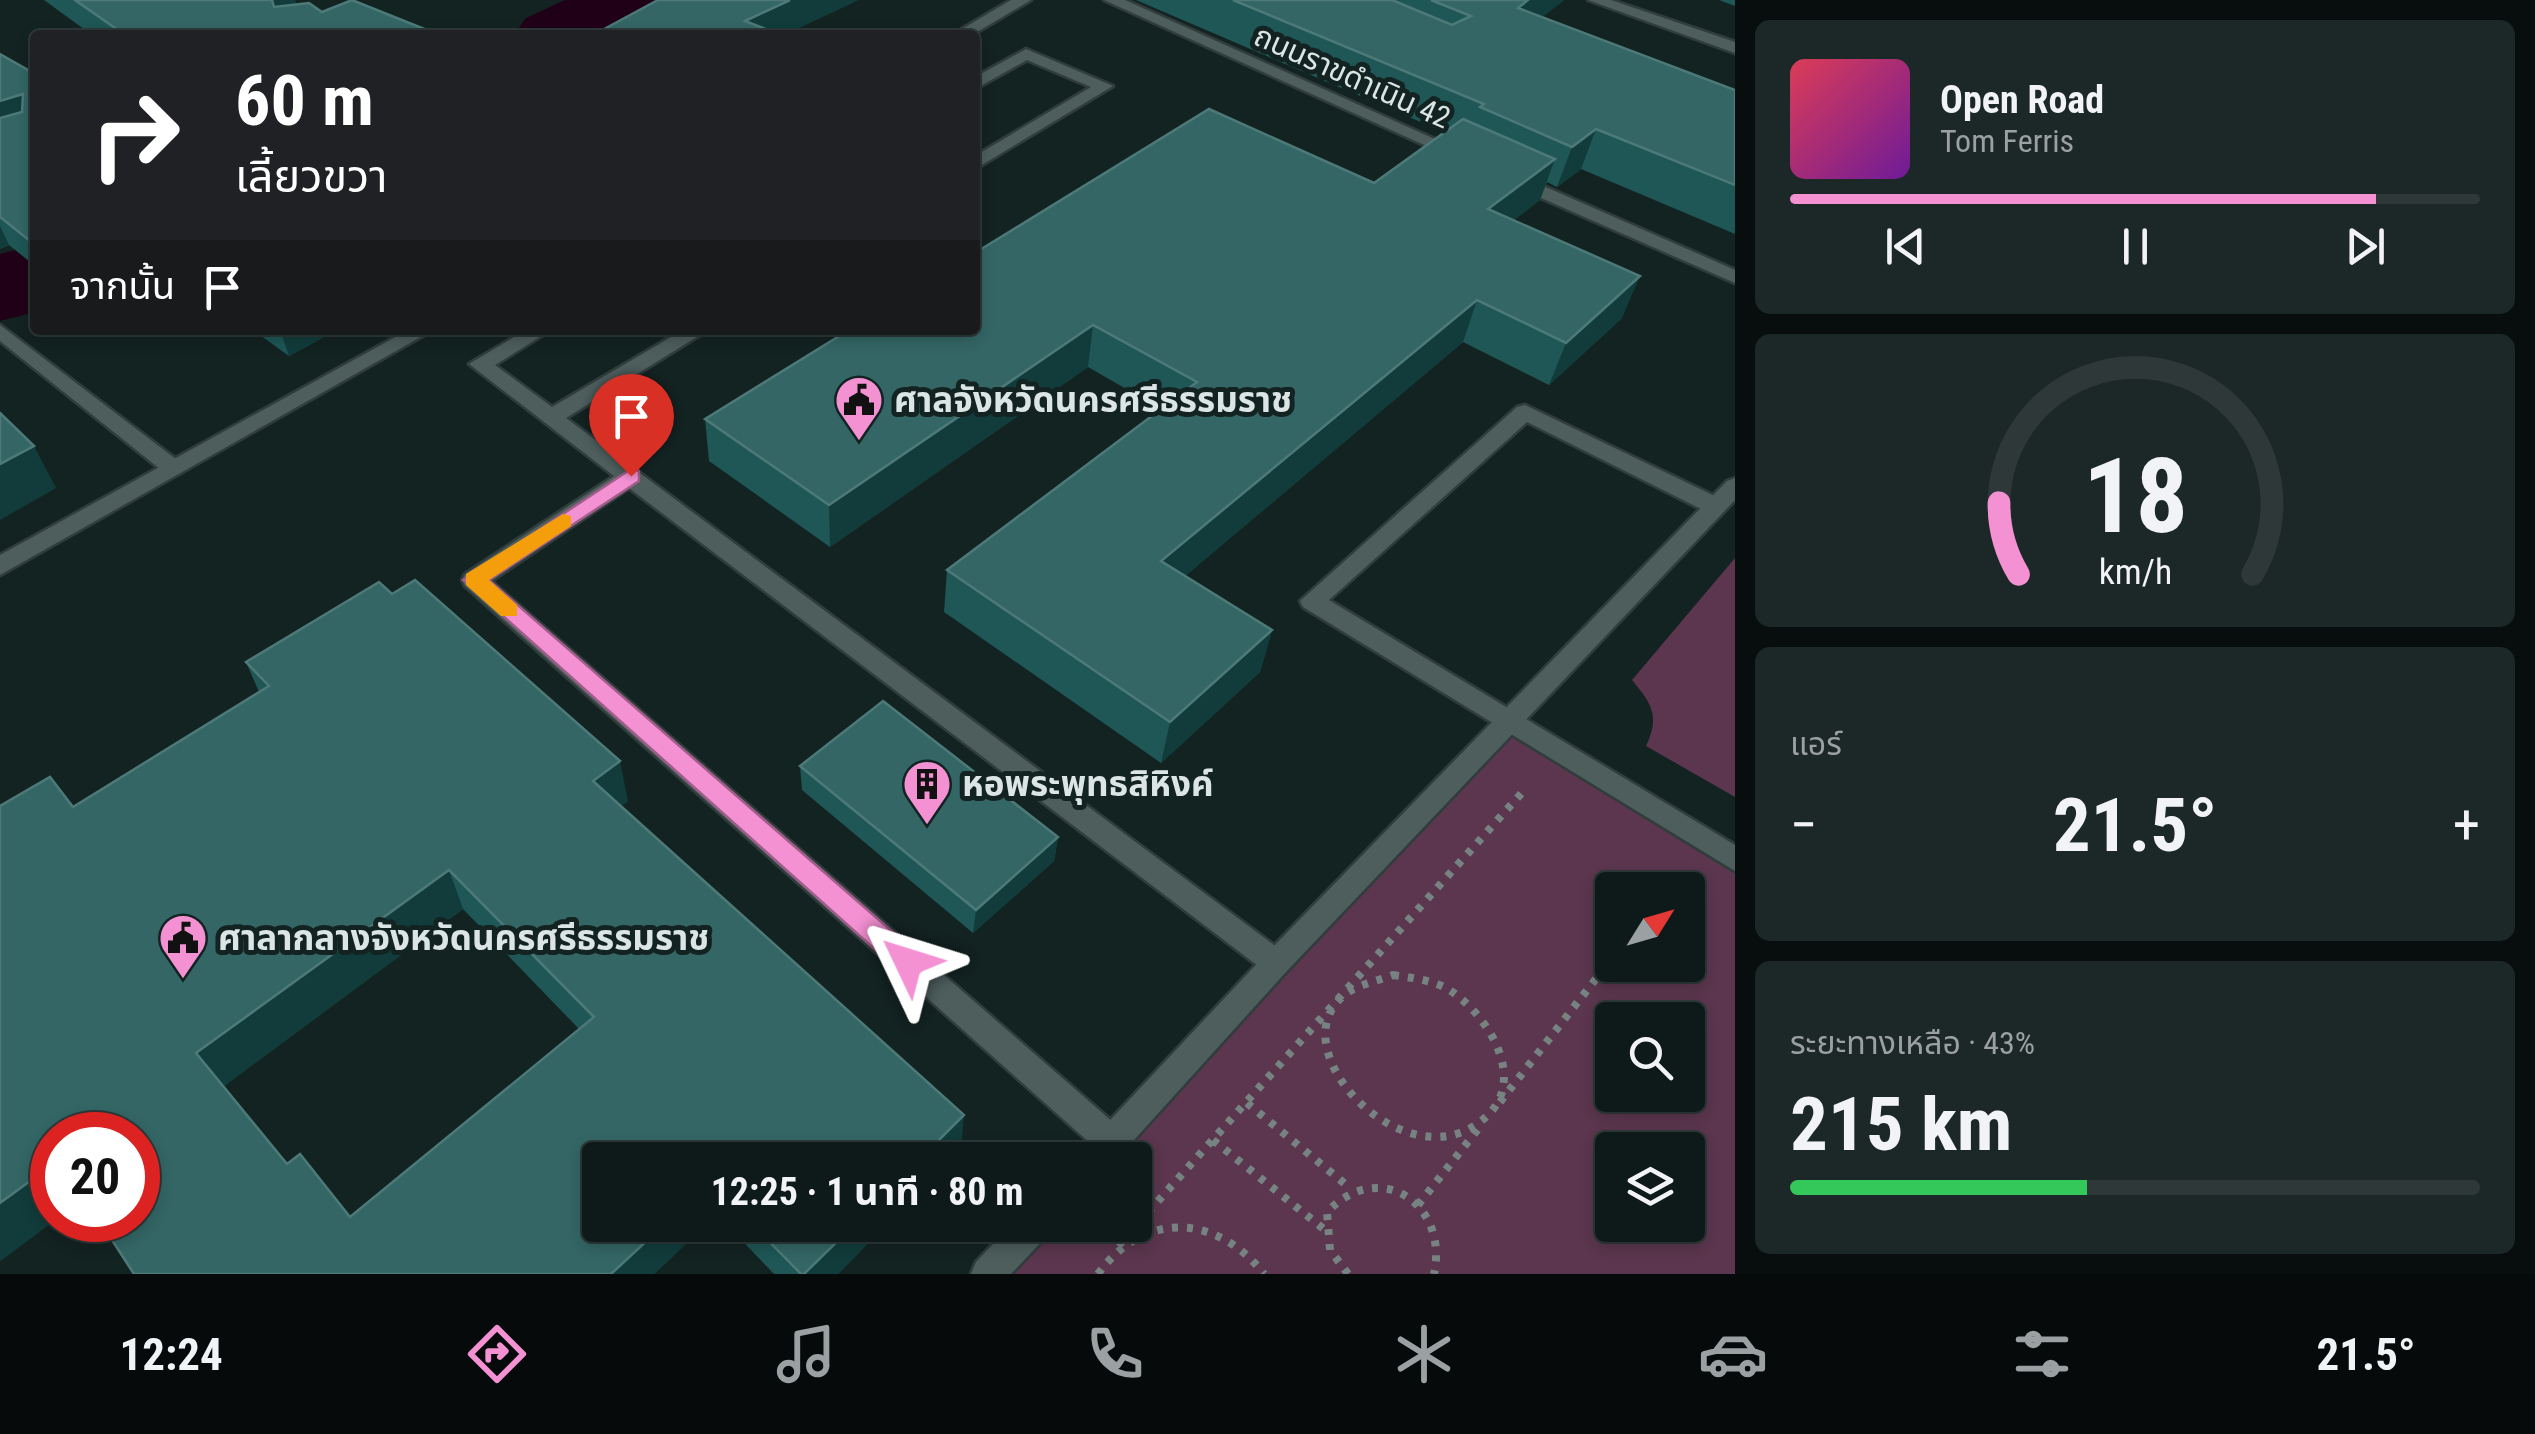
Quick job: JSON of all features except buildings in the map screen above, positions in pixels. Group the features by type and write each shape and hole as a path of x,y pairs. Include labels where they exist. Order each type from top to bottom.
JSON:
{"street":[{"path":"969,30 1023,0"},
{"name":"ถนนราขดำเนิน 42","path":"1112,0 1735,277"},
{"path":"1596,0 1735,48"},
{"path":"980,81 1026,54 1104,86 980,161"},
{"path":"2,332 172,468"},
{"path":"0,566 414,335"},
{"path":"531,335 480,364 1276,963"},
{"path":"552,418 690,335"},
{"path":"1715,506 1525,412 1312,601 1735,859"},
{"path":"631,476 474,580 1092,1142"},
{"path":"1110,1142 1276,963 1735,486"},
{"path":"988,1274 1018,1242"}],"path":[{"path":"1097,1273 1558,752"},
{"path":"1393,975 1420,978 1448,989 1473,1008 1492,1032 1503,1059 1504,1084 1492,1113 1476,1126 1450,1135 1420,1135 1389,1126 1362,1108 1340,1086 1328,1060 1325,1033 1331,1010 1345,992 1367,980 1393,975"},
{"path":"1418,1205 1595,980"},
{"path":"1246,1102 1350,1188 1386,1186 1418,1205 1438,1236 1434,1274"},
{"path":"1213,1140 1326,1231"},
{"path":"1348,1274 1330,1250 1326,1231 1327,1212 1350,1188"},
{"path":"1118,1246 1143,1231 1173,1226 1203,1230 1233,1243 1264,1274"}],"shaded area":[{"path":"1735,558 1735,797 1646,746 1653,726 1652,711 1632,680"},
{"path":"1508,721 1735,859 1735,1274 989,1274 1018,1242 1152,1242 1152,1142 1111,1142"}],"waterway":[{"path":"566,30 631,0"},
{"path":"0,291 30,277"}],"slow traffic":[{"path":"509,610 474,580 563,521"}],"place":[{"name":"ศาลจังหวัดนครศรีธรรมราช","path":"859,442"},
{"name":"หอพระพุทธสิหิงค์","path":"927,826"},
{"name":"ศาลากลางจังหวัดนครศรีธรรมราช","path":"183,980"}],"route":[{"path":"631,476 474,580 908,962"}]}
